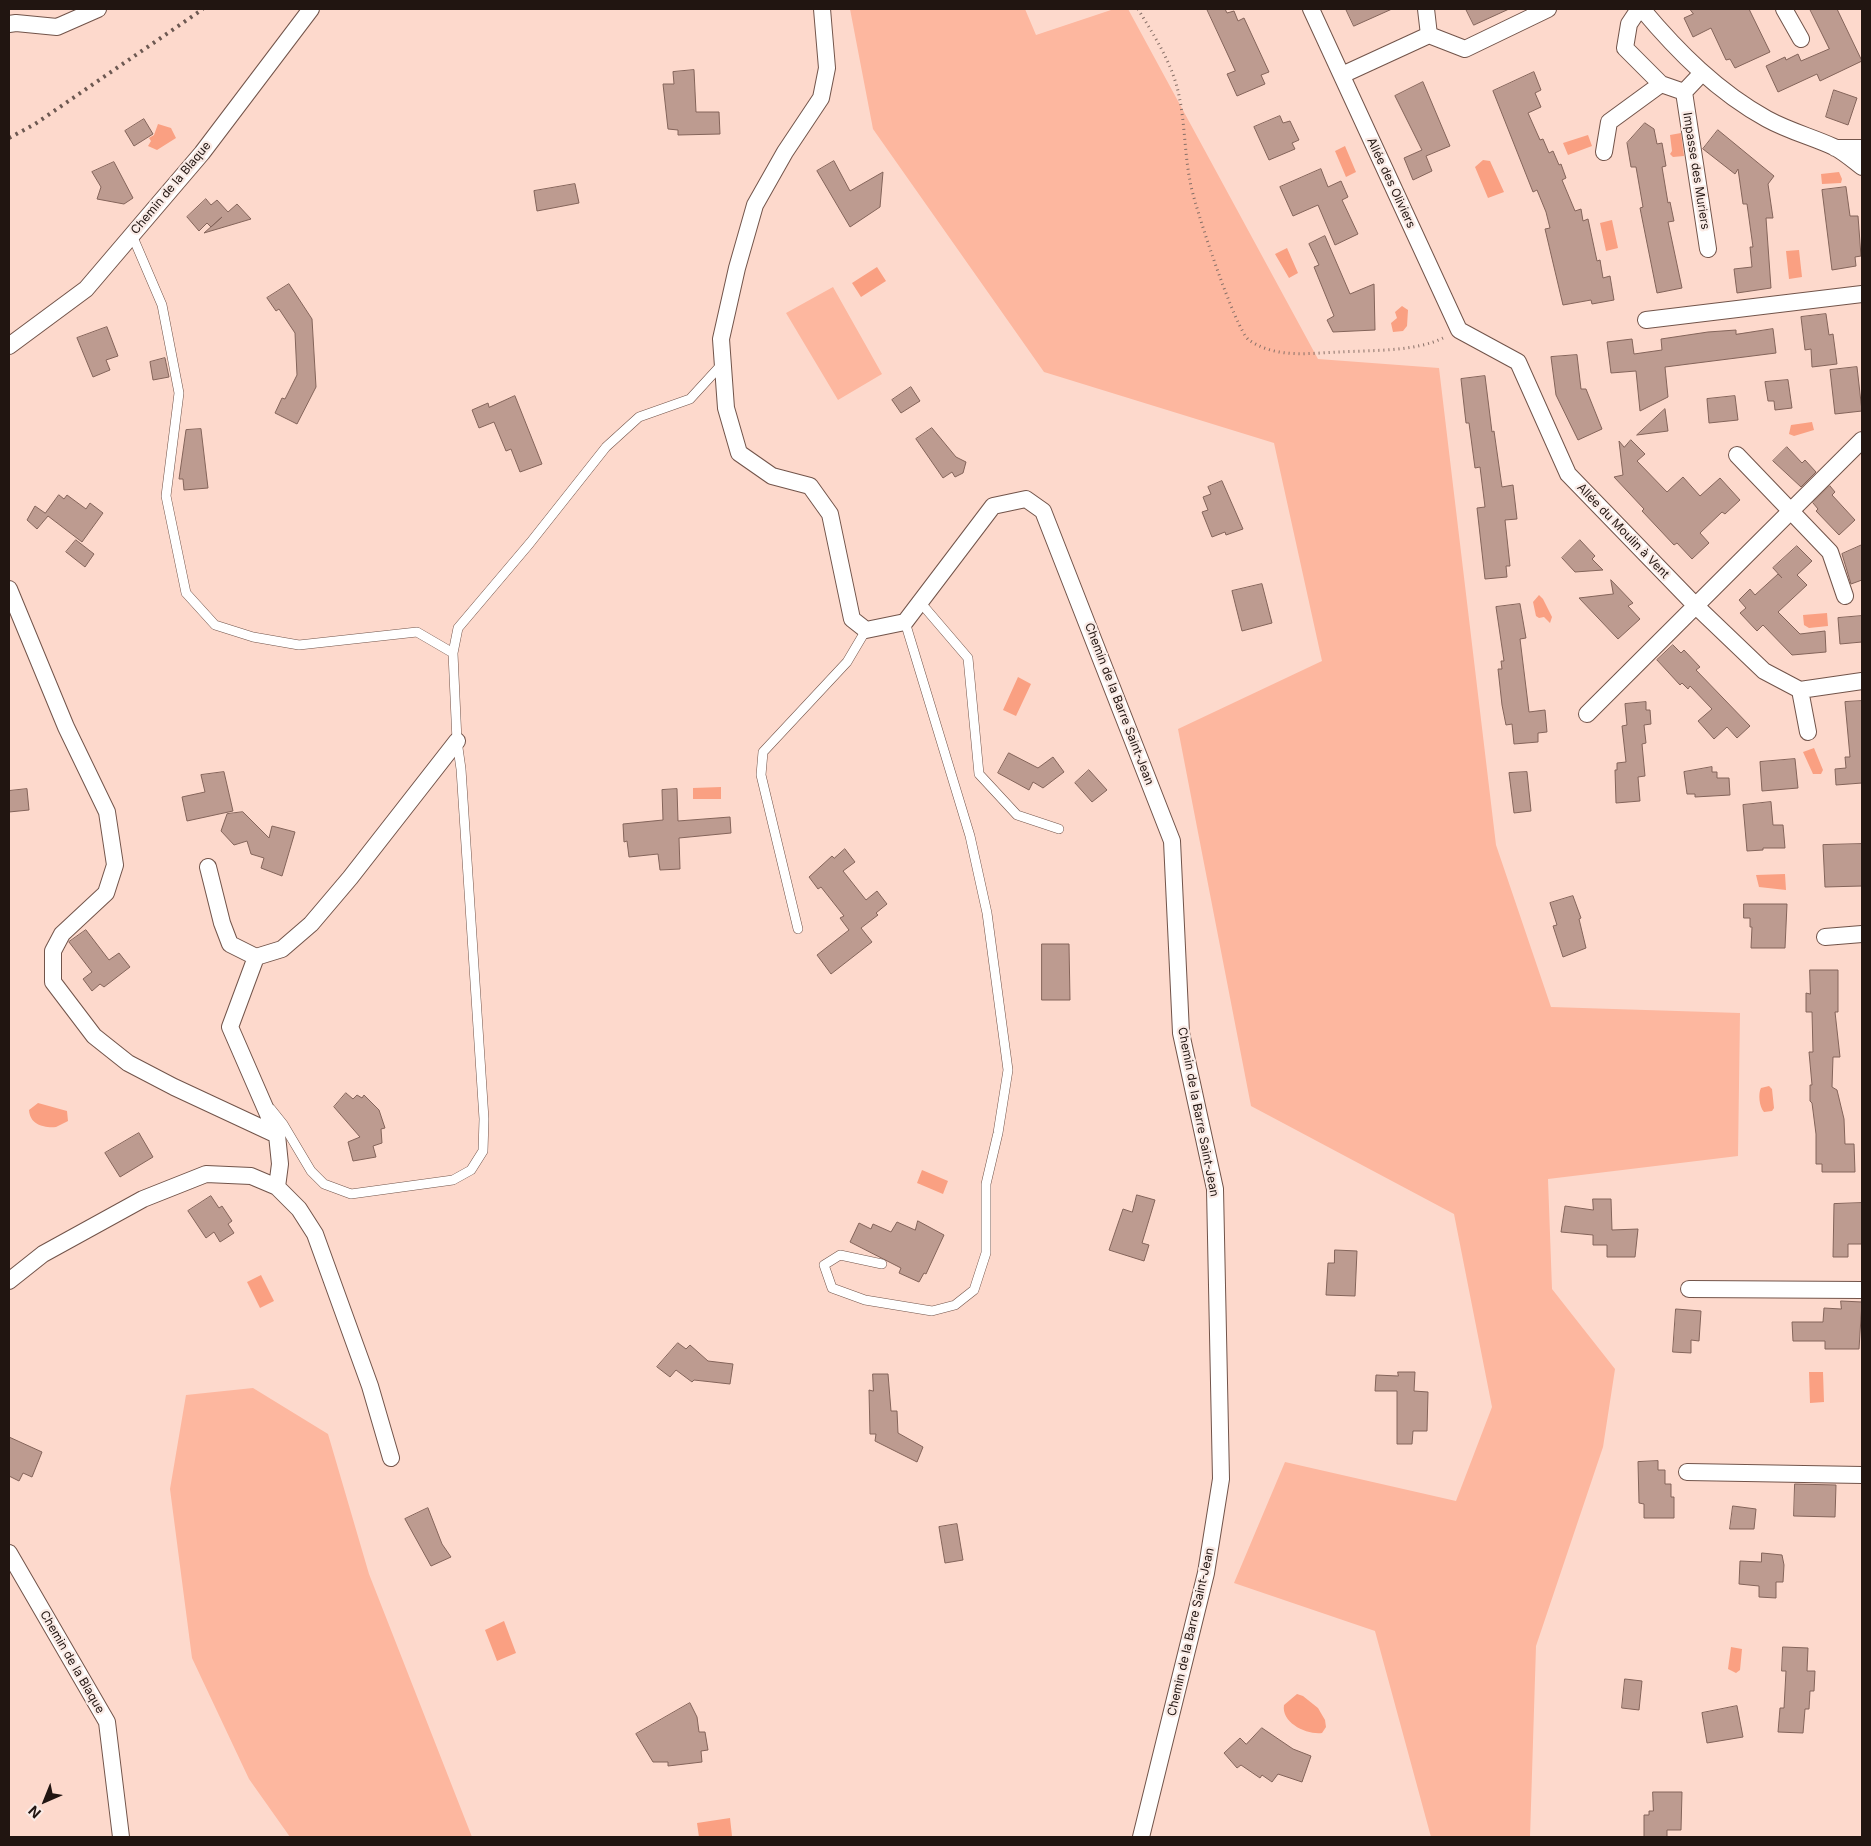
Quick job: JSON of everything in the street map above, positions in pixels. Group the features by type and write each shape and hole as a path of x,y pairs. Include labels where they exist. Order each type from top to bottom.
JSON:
{"street":[{"path":"9,24 16,23 57,28 98,9"},
{"name":"Chemin de la Blaque","path":"9,346 86,289 202,153 311,9"},
{"path":"822,9 827,68 821,98 785,152 755,206 737,268 721,339 726,408 739,453 772,476 810,486 830,514 852,619 866,630 905,622"},
{"name":"Allée des Oliviers","path":"1311,9 1459,330"},
{"path":"1426,9 1429,35"},
{"path":"1342,75 1429,35 1465,50 1548,9"},
{"path":"1702,72 1684,92 1661,84 1625,48 1629,24 1641,9 1668,40 1702,72 1767,119 1804,137 1835,148 1862,167"},
{"path":"1784,9 1801,39"},
{"path":"1604,152 1609,122 1661,84"},
{"name":"Impasse des Muriers","path":"1684,92 1708,249"},
{"path":"1835,148 1862,148"},
{"path":"1646,320 1862,294"},
{"name":"Allée du Moulin à Vent","path":"1459,330 1518,362 1568,474 1696,606 1764,671 1800,690"},
{"path":"1587,714 1862,440"},
{"path":"1737,455 1830,552 1846,596"},
{"name":"Chemin de la Barre Saint-Jean","path":"905,622 993,506 1026,499 1043,511 1172,841 1181,1033 1215,1188 1222,1479 1206,1573 1141,1837"},
{"path":"9,589 66,726 108,812 115,865 106,893 62,934 53,951 53,982 94,1036 128,1062 174,1087 277,1135"},
{"path":"1808,732 1800,690 1862,681"},
{"path":"208,867 222,923 230,944 256,956 282,949 311,924 350,878 457,741"},
{"path":"1825,937 1862,934"},
{"path":"256,956 230,1027 264,1101 277,1135 280,1164 277,1187"},
{"path":"9,1281 43,1254 143,1199 206,1174 251,1176 277,1187 299,1209 315,1234 370,1386 392,1458"},
{"path":"1689,1289 1862,1290"},
{"path":"1688,1472 1862,1475"},
{"name":"Chemin de la Blaque","path":"9,1553 107,1722 121,1837"}],"lane":[{"path":"132,235 162,306 179,393 166,496 186,593 215,625 253,637 298,646 417,632 454,653"},
{"path":"264,1101 283,1124 311,1171 324,1184 351,1194 453,1180 471,1170 483,1151 484,1119 461,769 457,741 454,653 458,628 530,543 606,447 639,417 690,399 723,363"},
{"path":"920,602 968,658 980,774 1017,815 1059,829"},
{"path":"882,1264 840,1255 824,1265 832,1288 865,1300 884,1304 932,1311 955,1305 974,1290 986,1252 986,1184 998,1133 1008,1070 987,913 970,836 905,622"},
{"path":"798,928 761,775 763,752 846,662 866,630"}],"path":[{"path":"1138,9 1168,60 1177,89 1190,182 1232,312 1246,339 1264,349 1293,354 1388,350 1436,342 1459,330"}],"shaded area":[{"path":"850,9 1025,9 1036,35 1114,9 1128,9 1318,359 1439,368 1496,845 1551,1007 1740,1013 1738,1156 1548,1179 1552,1289 1615,1369 1603,1447 1536,1646 1530,1837 1431,1837 1375,1631 1234,1583 1285,1462 1456,1501 1492,1407 1454,1214 1251,1106 1178,729 1322,661 1274,443 1044,372 873,129"},
{"path":"158,124 171,128 176,138 157,150 148,146 151,141 149,138 154,135"},
{"path":"1681,133 1684,156 1673,157 1670,154 1672,151 1670,135"},
{"path":"1588,135 1592,146 1568,155 1563,143"},
{"path":"1345,146 1356,172 1346,177 1335,151"},
{"path":"1483,160 1490,161 1504,192 1488,198 1475,167"},
{"path":"1839,172 1842,179 1841,183 1822,184 1821,174"},
{"path":"1612,220 1618,248 1606,251 1600,223"},
{"path":"1287,248 1298,273 1289,278 1275,254"},
{"path":"1799,250 1802,277 1789,279 1786,251"},
{"path":"877,267 886,281 861,297 852,283"},
{"path":"833,287 882,374 838,400 786,313"},
{"path":"1402,306 1408,310 1407,326 1403,331 1393,332 1391,323 1397,318 1395,312"},
{"path":"1812,422 1814,430 1794,436 1789,434 1791,425"},
{"path":"1539,595 1552,617 1550,623 1544,617 1539,618 1536,616 1533,602"},
{"path":"1827,613 1828,626 1809,628 1804,625 1803,615"},
{"path":"1018,677 1031,684 1016,716 1003,710"},
{"path":"1814,748 1823,770 1821,774 1813,774 1803,752"},
{"path":"721,787 721,799 693,799 693,788"},
{"path":"1785,874 1786,890 1759,887 1756,875"},
{"path":"1769,1086 1772,1089 1774,1108 1772,1111 1764,1112 1760,1104 1760,1093 1761,1088"},
{"path":"38,1103 67,1111 68,1121 56,1127 38,1124 32,1119 29,1110"},
{"path":"922,1170 948,1181 943,1194 917,1183"},
{"path":"261,1275 274,1301 260,1308 247,1282"},
{"path":"1809,1372 1823,1372 1824,1402 1810,1403"},
{"path":"253,1388 328,1434 369,1574 472,1837 290,1837 249,1779 192,1658 170,1489 186,1395"},
{"path":"504,1621 516,1653 497,1661 485,1630"},
{"path":"1731,1647 1742,1649 1740,1670 1736,1673 1728,1669"},
{"path":"1297,1694 1303,1696 1318,1708 1325,1720 1326,1727 1322,1733 1303,1730 1287,1717 1284,1705"},
{"path":"730,1818 732,1836 699,1837 697,1823"}],"building":[{"path":"1207,9 1225,9 1227,13 1234,11 1238,21 1244,18 1269,72 1261,75 1265,84 1237,96 1227,74 1235,71"},
{"path":"1346,9 1392,9 1354,26"},
{"path":"1466,9 1509,9 1474,25"},
{"path":"1690,9 1749,9 1770,52 1735,68 1730,59 1726,60 1711,28 1693,37 1684,18 1693,14"},
{"path":"1810,9 1837,9 1862,61 1820,81 1817,74 1778,92 1766,66 1785,57 1786,60 1798,54 1801,61 1829,49"},
{"path":"694,70 696,112 719,112 720,134 678,135 678,130 668,129 663,84 674,84 673,72"},
{"path":"1534,72 1541,90 1535,93 1541,107 1528,113 1540,140 1543,139 1549,153 1553,151 1559,165 1561,164 1566,178 1562,180 1575,211 1581,209 1583,221 1588,219 1597,261 1600,260 1603,278 1610,276 1614,300 1592,304 1591,300 1563,305 1545,229 1550,228 1546,212 1537,190 1533,192 1493,91"},
{"path":"1423,82 1450,146 1426,156 1432,171 1413,180 1404,158 1422,150 1395,96"},
{"path":"1834,90 1857,98 1848,125 1826,117"},
{"path":"1280,116 1283,123 1290,121 1299,140 1292,143 1295,149 1269,160 1254,127"},
{"path":"144,119 153,134 134,146 125,131"},
{"path":"1645,123 1654,129 1657,144 1662,143 1666,166 1662,167 1668,203 1670,202 1674,221 1668,222 1682,288 1657,293 1640,208 1643,207 1636,167 1631,167 1627,143"},
{"path":"1718,130 1774,176 1768,184 1773,218 1766,218 1771,288 1737,293 1734,269 1752,267 1750,247 1753,247 1747,204 1743,204 1738,169 1735,174 1703,149"},
{"path":"834,161 850,191 883,172 880,207 850,227 817,171"},
{"path":"114,162 133,198 124,204 97,199 101,187 92,172"},
{"path":"1321,169 1328,187 1341,181 1348,197 1342,200 1358,234 1335,245 1318,205 1293,216 1280,187"},
{"path":"575,184 579,203 537,211 534,191"},
{"path":"1846,187 1850,216 1858,216 1861,256 1855,257 1856,266 1832,270 1822,190"},
{"path":"206,199 211,205 217,200 228,212 237,204 251,219 204,233 211,227 207,223 199,231 187,217"},
{"path":"1325,236 1350,294 1374,284 1375,330 1333,332 1327,320 1334,316 1314,267 1319,265 1309,244"},
{"path":"289,284 312,319 316,387 297,424 275,413 282,398 285,399 297,375 295,333 279,309 276,311 267,298"},
{"path":"1826,314 1829,335 1833,334 1837,364 1812,367 1811,349 1805,350 1801,317"},
{"path":"107,327 118,356 106,360 110,370 93,377 77,338"},
{"path":"1773,329 1776,353 1665,367 1668,397 1640,411 1636,371 1611,373 1607,342 1632,339 1634,354 1662,350 1661,339 1708,332 1736,330 1736,334"},
{"path":"1577,355 1581,389 1586,389 1602,429 1578,440 1556,395 1551,357"},
{"path":"165,358 169,377 153,380 150,362"},
{"path":"1857,367 1862,411 1835,414 1830,370"},
{"path":"1485,376 1492,432 1494,431 1502,487 1513,485 1517,519 1505,520 1510,566 1506,566 1507,577 1485,579 1477,508 1485,507 1480,467 1475,468 1469,423 1466,423 1461,379"},
{"path":"1788,380 1792,408 1775,410 1774,401 1768,401 1765,382"},
{"path":"911,387 920,401 901,413 892,400"},
{"path":"515,396 542,464 520,472 511,449 506,451 494,422 479,428 472,410 488,403 489,407"},
{"path":"1735,396 1738,420 1709,423 1707,399"},
{"path":"1665,409 1668,431 1637,435"},
{"path":"932,428 956,457 966,462 963,473 955,477 952,472 943,478 916,439"},
{"path":"201,429 208,488 184,490 183,479 179,479 186,430"},
{"path":"1631,440 1645,454 1637,461 1667,492 1683,477 1700,496 1720,478 1740,500 1725,514 1722,512 1700,533 1709,543 1692,559 1677,543 1674,545 1614,477 1623,475 1619,441 1624,447"},
{"path":"1787,447 1802,463 1805,460 1816,472 1801,487 1773,461"},
{"path":"1222,481 1243,529 1226,535 1225,532 1212,537 1202,512 1208,510 1203,497 1211,494 1208,487"},
{"path":"1830,486 1835,492 1832,495 1855,520 1839,535 1816,511 1818,509 1813,503"},
{"path":"59,495 64,499 67,495 86,509 90,503 103,513 82,542 48,516 37,529 27,520 35,506 45,513"},
{"path":"76,540 94,554 85,567 66,552"},
{"path":"1580,540 1595,556 1592,559 1603,570 1575,572 1562,558"},
{"path":"1862,545 1862,580 1851,584 1842,554"},
{"path":"1797,546 1812,561 1797,575 1807,585 1778,612 1800,634 1825,631 1826,652 1792,655 1763,625 1757,631 1740,613 1746,608 1739,600 1750,589 1755,595 1778,574 1782,578 1773,568"},
{"path":"1611,580 1633,603 1628,606 1640,619 1618,639 1579,598 1613,594"},
{"path":"1262,584 1272,623 1242,631 1232,591"},
{"path":"1520,604 1526,638 1520,639 1529,712 1545,710 1547,732 1538,733 1538,742 1514,744 1512,724 1506,725 1502,705 1498,669 1502,669 1501,661 1504,661 1496,607"},
{"path":"1862,616 1862,642 1840,644 1838,618"},
{"path":"1673,645 1681,653 1684,650 1700,667 1696,670 1750,726 1737,738 1727,727 1714,739 1698,721 1712,709 1690,686 1688,689 1682,683 1680,685 1657,660"},
{"path":"1862,701 1862,783 1836,785 1835,769 1846,768 1845,757 1850,757 1845,702"},
{"path":"1646,702 1646,710 1650,710 1651,724 1644,725 1646,743 1642,744 1645,776 1638,777 1640,801 1616,803 1615,770 1617,770 1617,763 1626,762 1622,726 1627,725 1625,704"},
{"path":"1009,753 1038,768 1053,757 1064,772 1043,788 1033,782 1029,790 998,773"},
{"path":"1795,759 1798,788 1762,791 1760,762"},
{"path":"1712,767 1712,772 1717,772 1717,778 1729,778 1730,795 1695,797 1695,794 1687,794 1684,772"},
{"path":"1089,770 1107,790 1092,802 1075,783"},
{"path":"224,772 233,811 187,821 182,797 205,792 201,775"},
{"path":"1527,772 1531,811 1514,813 1509,773"},
{"path":"27,789 29,810 9,812 9,791"},
{"path":"677,789 678,821 730,817 731,833 679,838 680,869 660,870 658,854 629,857 627,841 624,842 623,824 663,820 662,790"},
{"path":"1771,802 1773,825 1783,825 1785,848 1763,848 1763,850 1747,851 1743,805"},
{"path":"243,812 269,838 272,826 295,832 282,876 261,868 264,858 251,854 247,841 234,845 221,831 227,814"},
{"path":"1862,844 1862,886 1825,887 1823,845"},
{"path":"845,849 855,862 843,871 866,900 877,891 887,904 876,913 878,915 861,928 872,942 831,974 817,955 849,930 840,918 844,916 821,887 818,889 809,877 832,856 834,858"},
{"path":"1573,896 1581,918 1579,919 1586,948 1563,957 1553,926 1557,925 1550,903"},
{"path":"1744,904 1787,904 1785,948 1751,948 1752,927 1750,927 1750,918 1744,918"},
{"path":"86,930 109,960 119,953 130,967 104,987 100,984 92,991 83,979 92,972 69,942"},
{"path":"1042,944 1069,944 1070,1000 1042,1000"},
{"path":"1810,970 1838,970 1838,1012 1835,1012 1840,1057 1833,1057 1832,1087 1837,1090 1844,1119 1845,1144 1854,1144 1855,1172 1822,1172 1822,1164 1816,1164 1816,1134 1812,1103 1810,1101 1810,1085 1812,1085 1809,1052 1813,1052 1812,1012 1806,1012 1806,993 1810,994"},
{"path":"346,1093 353,1099 357,1095 362,1098 364,1095 379,1110 385,1128 381,1129 382,1143 373,1146 376,1157 353,1161 348,1142 360,1137 334,1107"},
{"path":"139,1133 153,1157 120,1177 105,1153"},
{"path":"1137,1195 1155,1200 1142,1243 1149,1245 1144,1261 1109,1250 1123,1209 1132,1212"},
{"path":"211,1196 219,1208 222,1206 232,1221 228,1224 234,1233 220,1242 214,1232 206,1238 188,1211"},
{"path":"1593,1199 1611,1199 1612,1230 1638,1229 1635,1257 1607,1257 1607,1245 1593,1245 1593,1235 1561,1232 1565,1206 1593,1210"},
{"path":"1862,1203 1862,1244 1848,1244 1848,1257 1833,1257 1834,1204"},
{"path":"918,1221 944,1235 926,1274 924,1273 919,1282 899,1273 901,1268 850,1242 859,1223 871,1229 873,1224 891,1232 897,1222 915,1230"},
{"path":"1335,1250 1357,1251 1355,1296 1326,1295 1328,1263 1334,1263"},
{"path":"1841,1301 1862,1302 1859,1349 1825,1349 1825,1341 1793,1341 1792,1322 1823,1322 1824,1308 1841,1309"},
{"path":"1676,1309 1701,1311 1699,1341 1691,1340 1691,1353 1673,1352"},
{"path":"678,1343 686,1349 690,1345 708,1361 733,1364 730,1384 694,1380 692,1382 676,1370 670,1377 657,1367"},
{"path":"1398,1372 1415,1372 1414,1391 1428,1392 1427,1431 1413,1431 1412,1444 1397,1444 1397,1391 1375,1391 1376,1375 1398,1376"},
{"path":"873,1374 888,1374 891,1411 897,1411 898,1433 923,1447 917,1462 875,1441 876,1434 870,1434 869,1390 873,1391"},
{"path":"9,1437 42,1452 32,1477 23,1473 19,1481 9,1476"},
{"path":"1658,1461 1658,1470 1665,1470 1665,1484 1671,1484 1671,1497 1674,1497 1674,1518 1644,1518 1644,1504 1639,1503 1638,1462"},
{"path":"1795,1484 1836,1485 1835,1517 1794,1516"},
{"path":"1733,1506 1756,1509 1754,1529 1730,1529"},
{"path":"428,1508 442,1544 451,1557 431,1566 405,1519"},
{"path":"957,1524 963,1560 945,1563 939,1527"},
{"path":"1762,1553 1782,1555 1784,1565 1783,1582 1776,1582 1776,1598 1759,1597 1759,1586 1739,1584 1740,1561 1761,1562"},
{"path":"1783,1647 1808,1648 1807,1671 1815,1671 1814,1691 1810,1691 1809,1709 1805,1709 1803,1733 1778,1732 1780,1708 1784,1708 1786,1671 1782,1671"},
{"path":"1625,1679 1642,1681 1639,1710 1622,1708"},
{"path":"690,1703 697,1717 699,1732 705,1732 708,1750 701,1751 702,1762 668,1766 668,1762 653,1762 636,1734"},
{"path":"1737,1706 1743,1737 1707,1743 1702,1713"},
{"path":"1262,1728 1293,1749 1311,1756 1302,1782 1278,1774 1272,1782 1262,1775 1260,1778 1241,1765 1237,1768 1224,1753 1240,1738 1246,1744"},
{"path":"1653,1792 1682,1792 1681,1830 1667,1830 1667,1837 1644,1837 1644,1815 1649,1815 1649,1811 1653,1811"}],"railway":[{"path":"9,138 35,124 203,9"}]}
